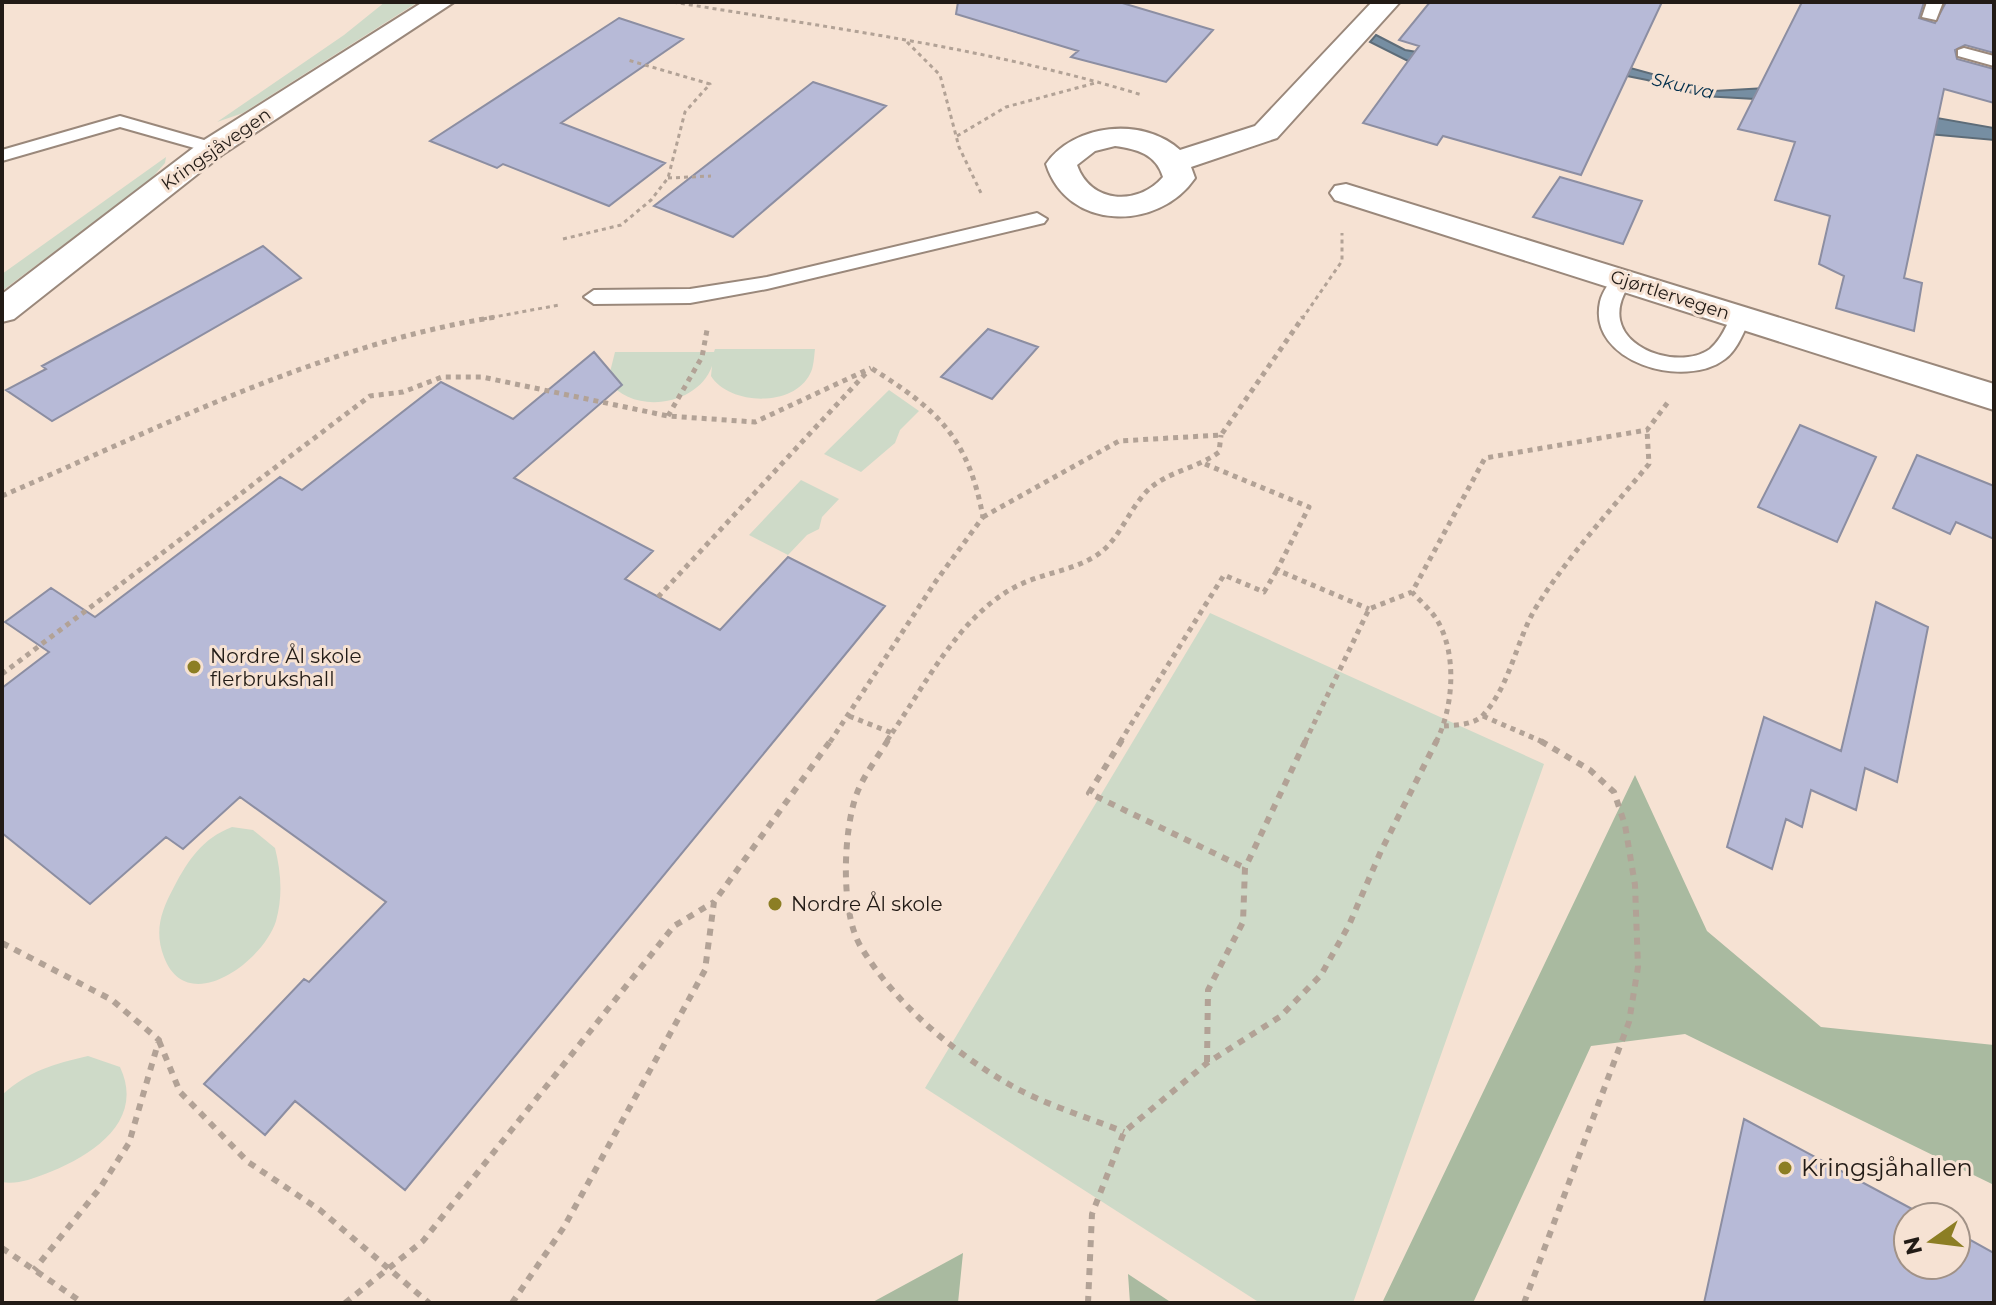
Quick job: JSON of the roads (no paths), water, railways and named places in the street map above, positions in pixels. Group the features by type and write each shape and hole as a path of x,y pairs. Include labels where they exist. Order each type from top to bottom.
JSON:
{"street":[{"name":"Kringsjåvegen","path":"2,311 212,148 441,2"},
{"path":"1175,162 1266,132 1387,2"},
{"name":"Gjørtlervegen","path":"1346,193 1994,397"}],"lane":[{"path":"1964,53 1994,61"},
{"path":"2,156 120,121 212,148"},
{"path":"594,297 690,296 767,283 1037,219"},
{"path":"1622,279 1610,302 1614,334 1634,352 1661,363 1689,365 1714,356 1731,338 1741,317"}],"water":[{"name":"Skurva","path":"1376,35 1405,50 1435,55 1623,66 1714,91 1766,88 1994,128 1994,140 1928,134 1755,99 1703,96 1647,80 1577,66 1408,61 1370,42"}],"place":[{"name":"Nordre Ål skole flerbrukshall","path":"194,667"},
{"name":"Nordre Ål skole","path":"775,904"},
{"name":"Kringsjåhallen","path":"1785,1168"}]}
